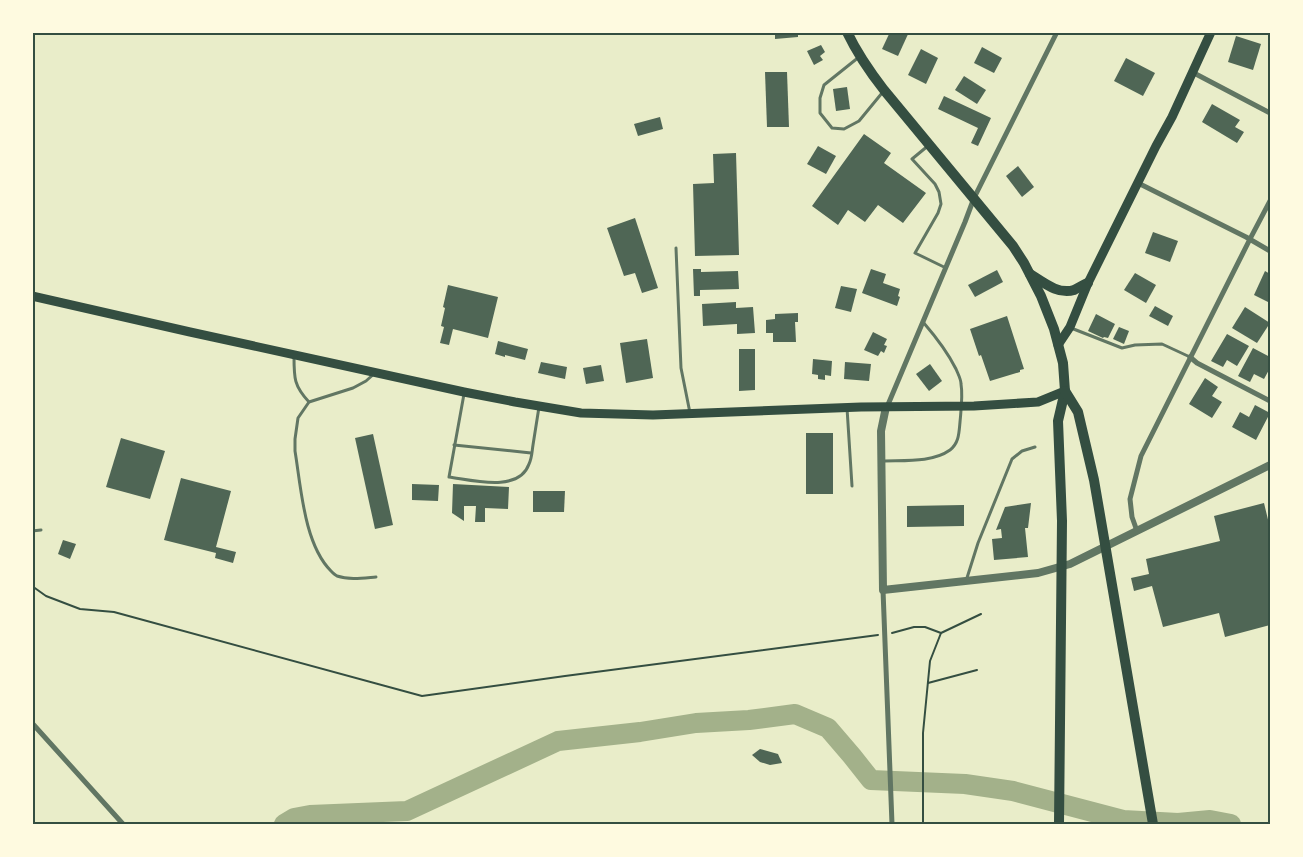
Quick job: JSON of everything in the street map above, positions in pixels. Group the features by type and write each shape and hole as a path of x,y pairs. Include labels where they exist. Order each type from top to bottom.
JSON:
{"main road":[{"path":"847,32 860,57 884,90 1013,246 1041,296 1054,329 1063,363 1065,391 1058,421 1062,521 1059,824"},
{"path":"1058,345 1070,328 1088,282 1211,32"},
{"path":"1030,274 1059,290 1074,290 1088,282"},
{"path":"32,296 464,392 581,413 653,415 847,407 961,406 1038,402 1065,391"},
{"path":"1065,391 1078,412 1094,480 1153,824"}],"street":[{"path":"892,821 883,590 881,461 881,431 886,407 974,198 1057,32"},
{"path":"1192,72 1270,113"},
{"path":"1138,183 1250,239 1270,251"},
{"path":"1138,531 1132,517 1130,499 1141,456 1270,200"},
{"path":"1190,357 1270,401"},
{"path":"883,590 1038,573 1070,564 1270,465"},
{"path":"32,723 123,824"}],"lane":[{"path":"860,57 824,85 820,98 820,113 832,128 844,129 859,121 884,90"},
{"path":"929,145 912,159 935,184 939,192 941,204 938,213 915,253 946,268"},
{"path":"676,248 680,368 690,414"},
{"path":"881,461 928,459 940,456 950,450 958,439 962,382 950,356 923,322"},
{"path":"1070,328 1122,348 1135,345 1162,344 1190,357"},
{"path":"294,355 296,382 300,392 309,402"},
{"path":"376,372 366,381 353,388 309,402 298,418 295,439 295,451 307,522 314,547 326,566 336,575 352,579 376,578"},
{"path":"464,392 449,477 489,483 506,482 524,474 530,464 540,406"},
{"path":"847,407 852,486"},
{"path":"454,445 532,453"},
{"path":"966,582 978,543 1012,459 1022,451 1035,447"},
{"path":"32,531 41,530"}],"path":[{"path":"32,586 46,596 80,609 114,612 422,696 892,634 914,627 925,627 940,633"},
{"path":"923,824 923,734 930,661 940,633 981,614"},
{"path":"928,683 977,670"}],"building":[{"path":"775,32 798,32 798,37 775,39"},
{"path":"890,32 909,32 898,56 882,49"},
{"path":"1236,36 1261,44 1253,70 1228,62"},
{"path":"821,45 825,52 820,56 823,60 814,65 807,51"},
{"path":"982,47 1002,58 994,73 974,63"},
{"path":"921,49 938,58 926,84 908,75"},
{"path":"1126,58 1155,73 1143,96 1114,81"},
{"path":"765,72 787,72 789,127 767,127"},
{"path":"964,76 986,90 977,104 955,90"},
{"path":"847,87 850,109 836,111 833,89"},
{"path":"944,96 991,118 978,146 971,143 978,128 938,109"},
{"path":"1212,104 1240,120 1235,127 1244,132 1237,143 1202,122"},
{"path":"660,117 663,129 638,136 634,124"},
{"path":"864,134 891,153 884,163 926,193 903,223 878,205 865,222 848,210 838,225 812,206"},
{"path":"818,146 836,156 826,174 807,164"},
{"path":"736,153 739,255 695,256 693,184 714,183 713,154"},
{"path":"1018,166 1034,187 1022,197 1006,176"},
{"path":"635,218 658,288 642,293 635,273 624,276 607,228"},
{"path":"1153,232 1178,241 1170,262 1145,253"},
{"path":"693,269 701,269 701,272 738,271 739,289 700,290 700,296 694,296"},
{"path":"871,269 886,274 883,283 900,289 897,306 862,293"},
{"path":"997,270 1003,282 975,297 968,285"},
{"path":"1265,271 1270,274 1270,303 1254,295"},
{"path":"1135,273 1156,285 1146,303 1124,290"},
{"path":"448,285 498,297 488,338 453,329 449,345 440,343 444,327 441,326 445,308 443,307"},
{"path":"841,286 857,289 851,312 835,308"},
{"path":"736,302 736,308 753,307 755,333 737,334 737,324 703,326 702,304"},
{"path":"1155,306 1173,316 1168,326 1149,316"},
{"path":"1245,307 1270,323 1257,343 1232,328"},
{"path":"798,313 798,322 795,322 796,342 773,342 773,333 766,333 766,320 775,319 775,314"},
{"path":"1096,314 1115,324 1108,338 1103,338 1088,331"},
{"path":"1007,316 1024,369 990,381 970,329"},
{"path":"1119,327 1129,331 1124,344 1113,339"},
{"path":"873,332 887,339 884,345 887,346 884,353 881,351 878,356 864,350"},
{"path":"1227,334 1249,346 1237,366 1227,360 1223,367 1211,361"},
{"path":"647,339 653,378 626,383 620,343"},
{"path":"498,341 528,349 525,360 495,354"},
{"path":"1253,348 1270,357 1270,368 1264,379 1254,374 1250,382 1238,376"},
{"path":"739,349 755,349 755,390 739,391"},
{"path":"813,359 832,361 831,376 825,375 825,380 818,379 818,375 812,374"},
{"path":"541,362 567,367 565,379 538,373"},
{"path":"845,362 871,364 869,381 844,379"},
{"path":"930,364 942,381 929,391 916,374"},
{"path":"601,365 604,381 586,384 583,368"},
{"path":"1205,378 1218,387 1212,396 1222,402 1212,418 1189,404"},
{"path":"1255,405 1270,413 1256,440 1232,427 1240,412 1249,417"},
{"path":"806,433 833,433 833,494 806,494"},
{"path":"373,434 393,525 375,529 355,438"},
{"path":"121,438 165,451 150,499 106,487"},
{"path":"181,478 231,491 216,547 236,552 233,563 215,558 216,553 164,540"},
{"path":"412,484 439,485 438,501 412,500"},
{"path":"453,484 509,487 508,509 485,508 485,522 475,522 476,506 464,506 464,521 452,513"},
{"path":"533,491 565,491 564,512 533,512"},
{"path":"1031,503 1028,528 1025,528 1028,557 994,560 992,539 1002,538 1001,529 996,530 1005,507"},
{"path":"1264,503 1270,528 1270,625 1225,637 1219,613 1163,627 1152,586 1134,591 1131,578 1149,574 1146,559 1220,541 1214,516"},
{"path":"964,505 964,526 907,527 907,506"},
{"path":"63,540 76,544 70,559 58,554"},
{"path":"760,749 778,754 782,763 770,765 760,762 752,755"}],"waterway":[{"path":"284,824 294,818 310,815 407,811 558,741 640,732 696,723 749,720 795,714 828,728 871,780 965,784 1013,791 1123,820 1178,823 1210,820 1231,824"}]}
